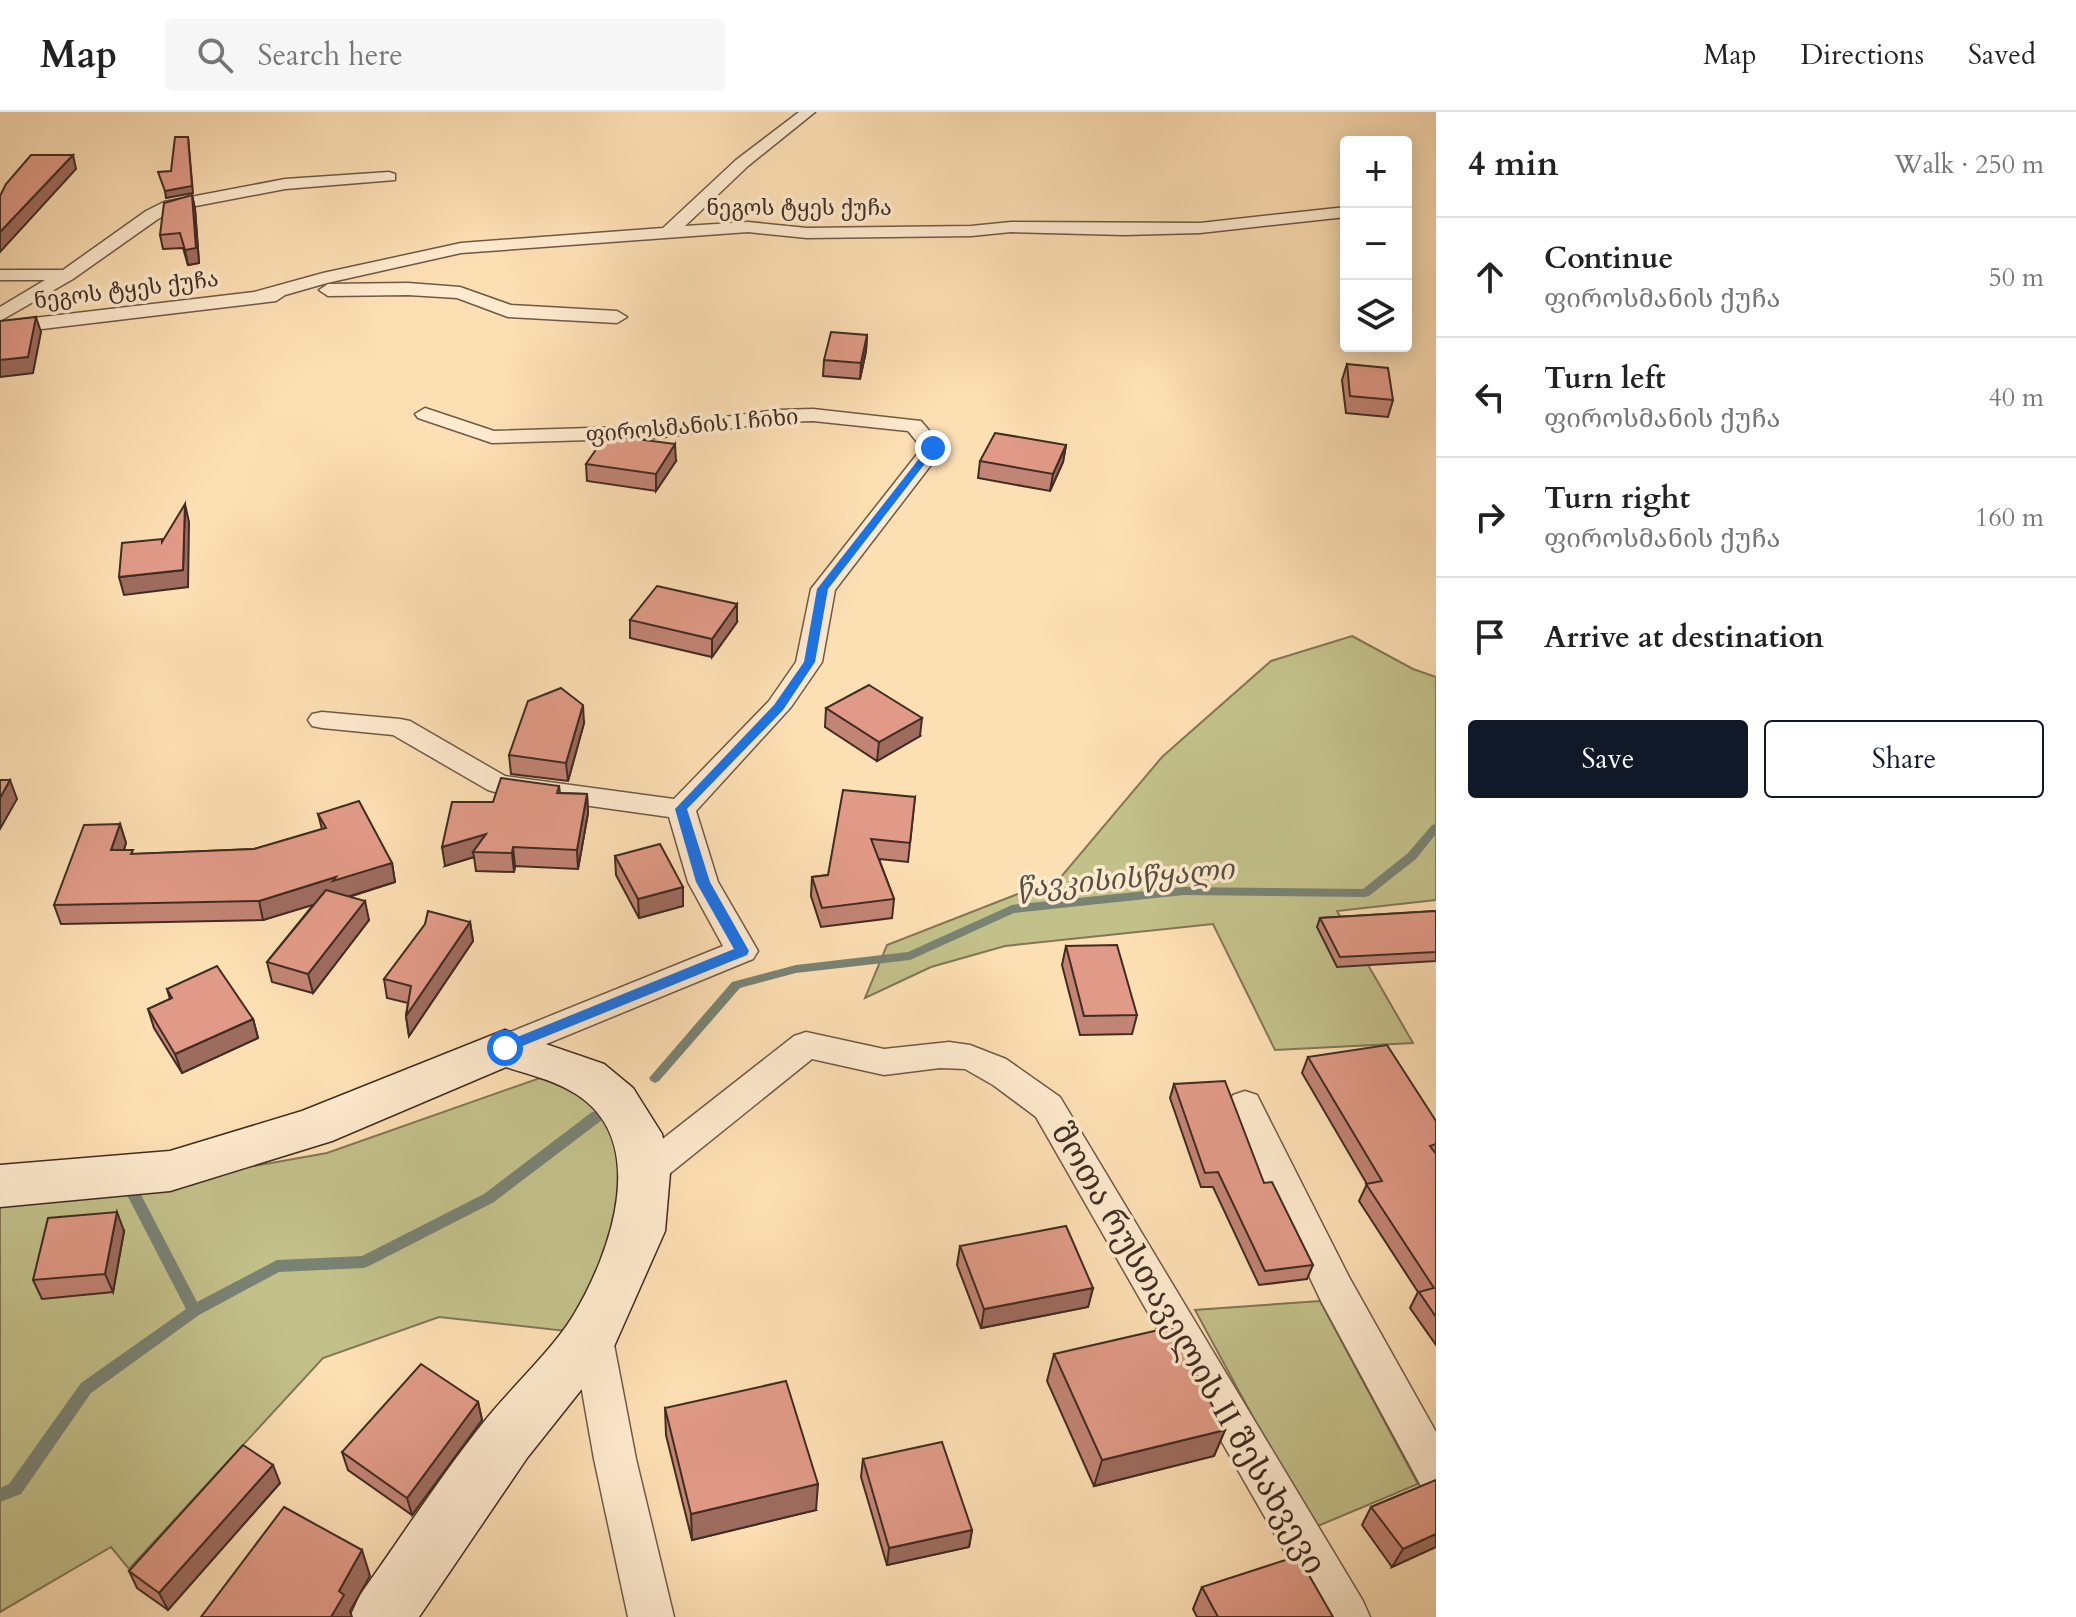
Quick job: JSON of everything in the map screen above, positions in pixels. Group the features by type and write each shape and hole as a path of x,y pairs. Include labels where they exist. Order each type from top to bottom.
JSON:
{"street":[{"path":"668,233 742,163 808,112"},
{"path":"0,315 67,275 152,215 170,206 285,184 389,177"},
{"name":"ნეგოს ტყეს ქუჩა","path":"257,297 323,278 461,248 748,227 807,233 971,231 1011,227 1139,230 1263,223 1340,213"},
{"path":"0,275 67,275"},
{"name":"ნეგოს ტყეს ქუჩა","path":"0,328 335,290 408,289 460,293 508,311 568,317 617,317"},
{"name":"ფიროსმანის I ჩიხი","path":"425,414 492,437 656,432 777,416 813,415 914,425 933,448 823,589 809,662 778,707 681,809"},
{"path":"0,1186 170,1171 315,1127 742,951 703,882 681,809 498,784 400,727 322,720"},
{"name":"შოთა რუსთაველის II შესახვევი","path":"645,1173 806,1045 830,1048 861,1060 888,1063 958,1055 987,1066 1048,1107 1347,1617"},
{"path":"382,1617 506,1439 592,1334 639,1231 645,1173 637,1134 616,1101 587,1077 505,1048"},
{"path":"1245,1105 1335,1289 1436,1472"},
{"path":"592,1334 615,1459 651,1617"}],"shaded area":[{"path":"1352,636 1413,669 1436,677 1436,900 1337,911 1413,1043 1275,1050 1213,924 1005,946 931,967 865,998 887,945 1061,877 1162,757 1271,661"},
{"path":"540,1078 589,1088 628,1126 604,1280 566,1331 439,1317 323,1358 129,1569 111,1547 0,1612 0,1197 163,1182 327,1153"},
{"path":"1320,1301 1418,1484 1313,1528 1195,1310"}],"building":[{"path":"175,137 188,137 192,186 165,191 158,172 171,171"},
{"path":"31,155 73,155 0,232 0,196 6,184"},
{"path":"192,195 196,248 185,250 180,233 160,235 164,203"},
{"path":"36,317 28,357 0,360 0,321"},
{"path":"831,332 867,335 861,363 824,360"},
{"path":"1347,364 1388,368 1393,400 1350,396"},
{"path":"995,433 1066,445 1053,474 980,461"},
{"path":"606,435 675,444 656,474 586,464"},
{"path":"185,504 183,570 119,577 122,543 162,539 162,542"},
{"path":"657,586 737,604 712,639 630,620"},
{"path":"869,685 922,718 879,742 826,708"},
{"path":"561,688 583,705 566,763 509,755 528,701"},
{"path":"501,778 559,786 557,793 587,794 577,850 513,847 512,853 473,852 486,834 442,847 452,802 493,802"},
{"path":"0,780 10,780 0,798"},
{"path":"843,790 915,797 910,843 871,839 894,899 822,908 812,877 828,875"},
{"path":"359,801 392,863 259,901 54,905 84,825 120,824 111,850 133,850 131,854 254,849 326,828 318,814"},
{"path":"660,844 683,887 638,899 615,856"},
{"path":"326,890 365,901 308,974 267,962"},
{"path":"428,911 470,922 406,1016 411,986 384,979 425,924"},
{"path":"1436,911 1436,952 1340,957 1320,918"},
{"path":"1117,945 1137,1015 1084,1016 1066,946"},
{"path":"217,966 253,1019 175,1054 148,1009 172,998 167,989"},
{"path":"1387,1045 1436,1121 1436,1144 1430,1146 1436,1154 1436,1317 1419,1292 1434,1288 1366,1184 1382,1181 1308,1057"},
{"path":"1225,1081 1264,1183 1272,1182 1313,1265 1265,1271 1218,1172 1205,1173 1174,1084"},
{"path":"117,1212 105,1274 33,1280 48,1218"},
{"path":"1066,1226 1093,1288 984,1309 960,1246"},
{"path":"1172,1327 1225,1430 1102,1460 1054,1354"},
{"path":"421,1364 478,1402 407,1498 342,1452"},
{"path":"786,1381 818,1484 691,1514 665,1408"},
{"path":"942,1442 972,1530 889,1548 863,1459"},
{"path":"243,1445 273,1465 159,1593 129,1571"},
{"path":"1436,1480 1436,1534 1403,1549 1371,1507"},
{"path":"284,1507 362,1550 339,1591 344,1595 331,1617 201,1617"},
{"path":"1298,1556 1333,1617 1218,1617 1202,1587"}],"waterway":[{"name":"წავკისისწყალი","path":"655,1078 736,985 796,969 910,956 1012,909 1184,891 1365,893 1412,856 1436,827"},
{"name":"წავკისისწყალი","path":"194,1311 277,1266 364,1262 489,1198 597,1116"},
{"path":"133,1193 194,1311"},
{"name":"წავკისისწყალი","path":"0,1495 15,1489 86,1388 194,1311"}],"route":[{"path":"505,1048 742,951 703,882 681,809 778,707 809,662 823,589 933,448"}]}
